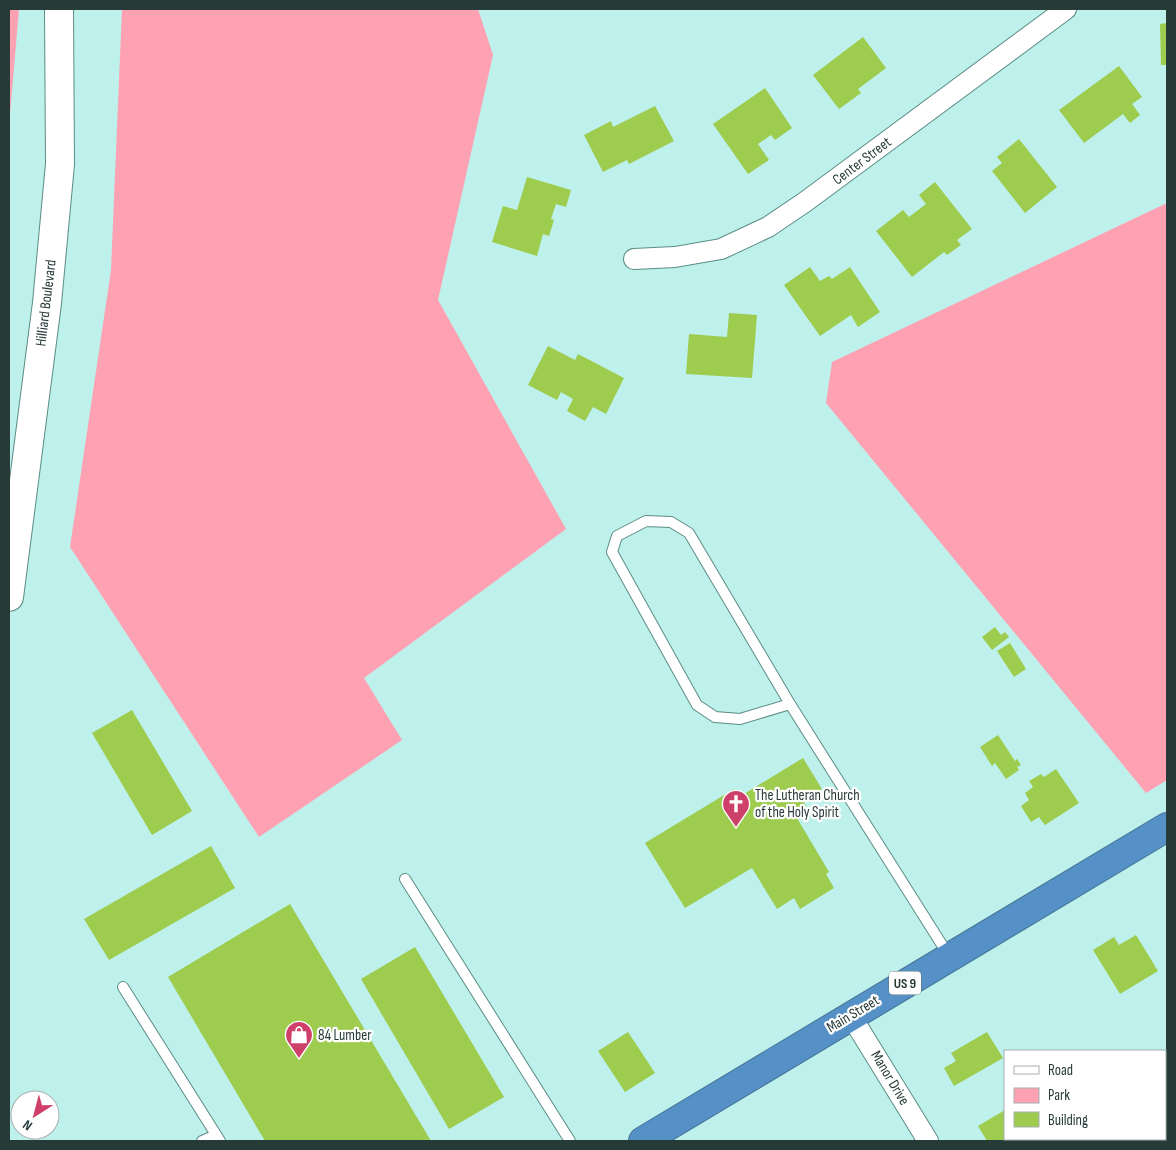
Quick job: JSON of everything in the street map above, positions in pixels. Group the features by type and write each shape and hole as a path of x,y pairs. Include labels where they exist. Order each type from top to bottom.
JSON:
{"highway":[{"name":"Main Street","path":"643,1141 1167,827"}],"street":[{"name":"Hilliard Boulevard","path":"9,596 47,303 60,164 59,9"},
{"name":"Center Street","path":"634,259 675,257 722,249 768,227 805,202 1066,9"},
{"name":"Manor Drive","path":"852,1016 928,1141"}],"lane":[{"path":"790,704 740,719 715,717 697,705 612,552 617,536 646,521 671,522 689,533 790,704 949,956"},
{"path":"405,879 570,1141"},
{"path":"123,987 218,1138 202,1141"}],"green space":[{"path":"9,9 19,9 9,126"},
{"path":"122,9 478,9 493,55 438,300 566,529 364,678 402,740 259,837 70,547 111,270"},
{"path":"1167,203 1167,780 1146,793 826,403 832,362"}],"building":[{"path":"1167,23 1167,65 1161,65 1160,24"},
{"path":"863,37 886,68 858,89 861,93 839,109 813,75"},
{"path":"1119,66 1142,97 1132,104 1140,115 1130,123 1123,114 1084,143 1059,110"},
{"path":"765,88 792,128 775,140 771,135 758,144 769,160 748,174 713,124"},
{"path":"655,106 674,141 629,164 627,160 603,172 584,135 611,121 613,127"},
{"path":"1019,139 1057,187 1025,213 992,171 1002,163 997,157"},
{"path":"527,177 571,190 566,207 556,204 551,219 554,220 549,236 543,234 537,256 492,242 503,206 517,210"},
{"path":"935,182 972,229 957,240 961,245 947,255 944,252 912,277 876,231 903,210 909,217 926,204 919,195"},
{"path":"810,267 820,281 829,276 832,279 850,267 880,312 858,327 851,315 820,336 784,285"},
{"path":"729,313 757,315 752,378 686,374 689,334 727,337"},
{"path":"548,346 575,360 578,354 624,378 606,414 593,407 585,421 567,411 573,399 561,392 557,400 528,385"},
{"path":"995,627 1001,635 1005,632 1009,637 992,650 982,637"},
{"path":"1010,643 1026,669 1014,677 997,651"},
{"path":"132,710 192,811 152,835 92,733"},
{"path":"998,735 1015,761 1017,759 1021,765 1017,767 1019,770 1006,779 995,763 992,766 980,747"},
{"name":"The Lutheran Church of the Holy Spirit","path":"803,758 822,789 803,801 806,806 794,813 829,872 826,874 834,888 800,909 794,898 777,909 752,868 685,908 645,843 734,789 739,797"},
{"path":"1056,769 1079,803 1045,825 1039,817 1031,822 1021,806 1029,800 1025,793 1033,787 1029,781 1041,774 1044,777"},
{"path":"211,846 235,888 109,960 84,919"},
{"name":"84 Lumber","path":"290,904 431,1141 265,1141 168,977"},
{"path":"1136,935 1158,971 1120,994 1093,950 1114,937 1119,945"},
{"path":"415,947 504,1097 449,1129 361,979"},
{"path":"628,1032 655,1073 625,1092 598,1051"},
{"path":"987,1032 1003,1058 954,1086 944,1068 956,1061 951,1053"},
{"path":"1004,1111 1004,1140 1022,1141 987,1141 978,1126"}],"place":[{"name":"The Lutheran Church of the Holy Spirit","path":"736,828"},
{"name":"84 Lumber","path":"299,1059"}]}
